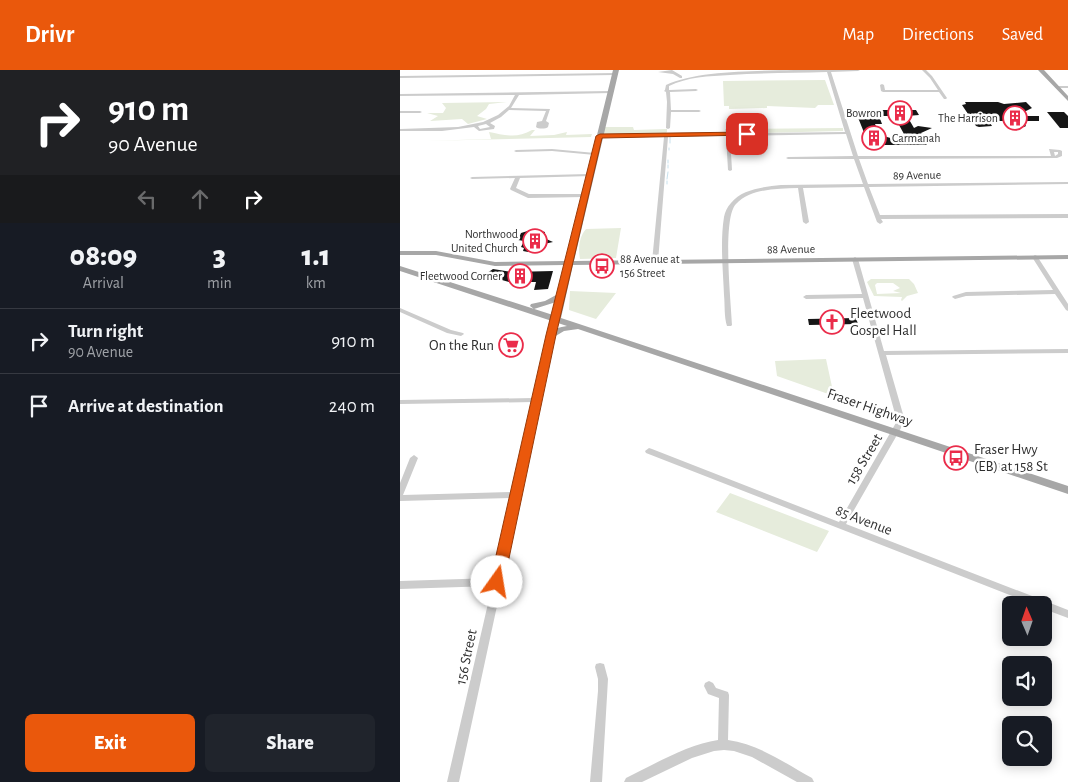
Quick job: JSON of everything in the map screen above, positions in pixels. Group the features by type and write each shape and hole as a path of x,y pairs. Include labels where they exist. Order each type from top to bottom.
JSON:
{"main road":[{"path":"1041,70 1068,99"},
{"name":"156 Street","path":"556,316 615,72"},
{"name":"88 Avenue","path":"400,248 441,248 515,264"},
{"name":"88 Avenue","path":"400,252 441,253 495,264 1068,256"},
{"path":"401,264 414,252"},
{"name":"Fraser Highway","path":"401,264 534,306 583,328 1068,489"},
{"name":"Fraser Highway","path":"401,264 556,316 655,346 675,358"},
{"path":"534,306 548,303 561,296"},
{"path":"551,335 568,328 583,328"}],"street":[{"path":"668,128 669,101 666,91 668,84 681,77 710,72 858,70"},
{"path":"924,70 945,98"},
{"path":"829,71 856,158 880,220 1068,216"},
{"path":"400,77 615,72"},
{"path":"674,73 681,77"},
{"path":"882,85 883,90 886,91 940,91"},
{"path":"1057,88 1068,87"},
{"path":"666,91 696,90"},
{"path":"400,96 610,92"},
{"path":"400,130 446,130 479,124 508,109 517,94"},
{"path":"508,109 549,110 544,122"},
{"path":"669,111 699,111"},
{"path":"400,112 420,112"},
{"path":"474,125 481,130 492,128 493,126 485,122"},
{"path":"600,136 849,133"},
{"path":"655,262 666,135"},
{"path":"728,135 730,170"},
{"path":"516,151 552,150 595,154"},
{"path":"788,158 1053,156"},
{"path":"518,176 513,189 520,193 531,196 584,195"},
{"path":"472,178 589,176"},
{"name":"89 Avenue","path":"741,198 766,189 800,187 1068,183"},
{"path":"800,187 806,222"},
{"path":"729,325 728,212 731,206 741,198 732,194"},
{"path":"1035,257 1068,309"},
{"name":"158 Street","path":"841,526 901,421 855,260"},
{"path":"955,297 966,294 1058,292"},
{"path":"806,297 866,296"},
{"path":"400,310 449,332 461,334"},
{"name":"156 Street","path":"453,782 556,316"},
{"path":"882,353 1068,350"},
{"path":"400,402 537,400"},
{"name":"85 Avenue","path":"649,451 1068,614"},
{"path":"400,493 414,458"},
{"path":"400,498 517,495"},
{"path":"400,585 497,582"},
{"path":"596,782 603,684 600,667"},
{"path":"709,686 712,691 724,695 723,744"},
{"path":"630,782 692,754 723,744 746,750 808,782"}],"green space":[{"path":"825,80 834,105 818,105 815,108 767,106 767,108 729,109 729,106 724,106 723,81"},
{"path":"507,102 489,104 477,116 487,119 468,124 462,119 430,121 438,116 427,113 443,113 446,108 442,103"},
{"path":"604,127 633,127 634,130 667,129 667,132 664,135 603,135"},
{"path":"843,128 843,131 726,134 725,129"},
{"path":"535,130 530,136 554,135 567,132 566,135 592,134 591,137 424,141 491,139 489,132 521,135"},
{"path":"621,228 616,258 580,259 580,243 586,229"},
{"path":"871,279 909,279 914,284 918,293 907,296 902,301 902,297 874,296 867,282","holes":["877,283 893,283 900,288 893,291 901,293 877,294 875,285"]},
{"path":"570,291 616,293 596,319 569,310"},
{"path":"826,359 834,396 777,376 775,361"},
{"path":"730,493 829,531 817,552 716,512"}],"building":[{"path":"965,102 998,102 1004,104 1026,102 1032,108 1016,116 1039,116 1039,121 1023,121 1026,126 1014,127 1005,121 989,121 992,126 979,127 976,126 962,105 966,104"},
{"path":"855,110 916,110 919,115 907,116 914,128 918,126 932,128 921,133 927,145 869,145","holes":["879,116 894,116 904,134 898,134 901,141 880,135 875,124 882,124"]},
{"path":"1047,112 1064,112 1068,116 1068,128 1060,128"},
{"name":"Northwood United Church","path":"534,229 545,232 544,238 553,242 535,246 534,251 523,251 524,248 521,247 524,241 518,240 521,233"},
{"name":"Fleetwood Corner","path":"493,269 512,272 553,271 548,289 534,290 536,282 509,282 484,275"},
{"name":"Fleetwood Gospel Hall","path":"856,318 858,324 809,325 808,319"}],"waterway":[{"path":"670,137 670,143"},
{"path":"667,179 668,172"}],"place":[{"name":"Bowron","path":"900,113"},
{"name":"The Harrison","path":"1015,118"},
{"name":"Carmanah","path":"874,138"},
{"name":"Northwood United Church","path":"535,241"},
{"name":"88 Avenue at 156 Street","path":"602,266"},
{"name":"Fleetwood Corner","path":"520,276"},
{"name":"Fleetwood Gospel Hall","path":"832,322"},
{"name":"On the Run","path":"511,345"},
{"name":"Fraser Hwy (EB) at 158 St","path":"956,458"}],"route":[{"path":"497,582 551,335 600,136 747,134"}]}
